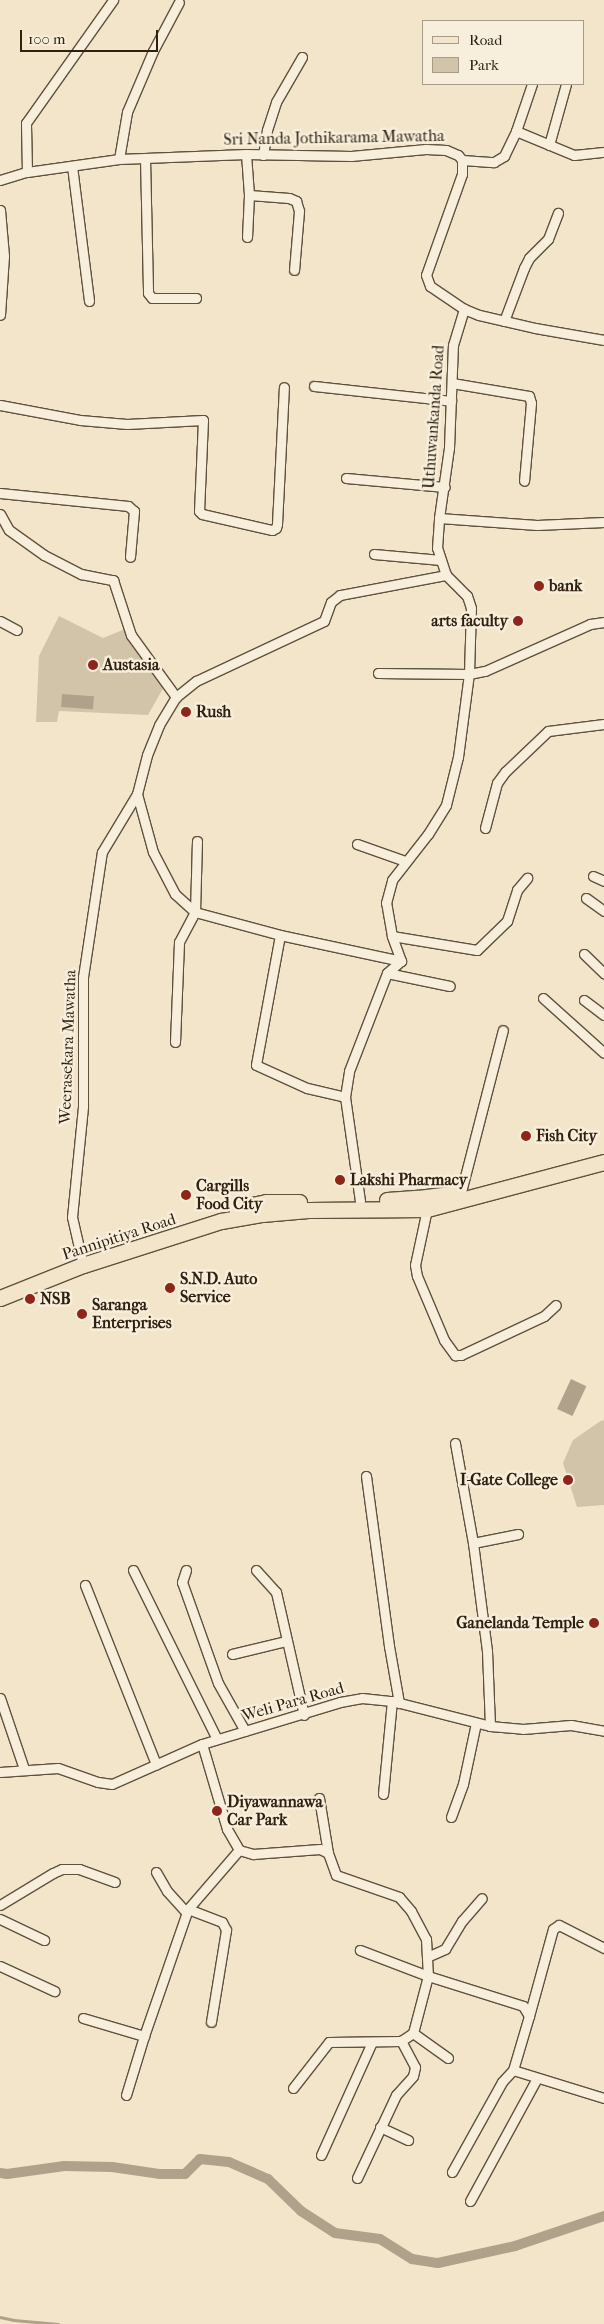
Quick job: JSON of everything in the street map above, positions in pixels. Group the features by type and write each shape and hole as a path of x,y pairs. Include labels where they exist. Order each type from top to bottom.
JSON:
{"main road":[{"name":"Pannipitiya Road","path":"0,1288 218,1212 266,1202 360,1201 418,1198 461,1192 604,1152"},
{"name":"Pannipitiya Road","path":"0,1298 82,1261 221,1221 262,1214 308,1210 428,1209 604,1162"}],"street":[{"path":"27,172 26,123 113,0"},
{"path":"119,159 127,112 152,51 179,2"},
{"path":"263,155 267,130 276,102 302,57"},
{"path":"462,160 494,162 504,156 516,131 532,85"},
{"path":"549,145 566,85"},
{"path":"516,131 574,155 604,152"},
{"name":"Sri Nanda Jothikarama Mawatha","path":"0,180 27,172 119,159 246,154 351,156 436,148 452,151 462,160 462,174 426,275 428,283 436,292 464,309"},
{"path":"246,154 249,195 247,237"},
{"path":"145,158 148,294 152,298 196,298"},
{"path":"72,166 89,301"},
{"path":"249,195 289,198 296,201 299,211 294,270"},
{"path":"0,210 4,256 0,315"},
{"path":"504,321 524,268 529,258 548,239 558,213"},
{"path":"464,309 504,321 604,340"},
{"name":"Uthuwankanda Road","path":"401,962 392,936 386,903 392,880 428,834 446,805 458,757 469,674 471,608 467,596 446,575 437,548 439,518 450,448 453,345 464,309"},
{"path":"452,383 529,396 531,403 524,481"},
{"path":"314,386 451,401"},
{"path":"0,405 80,420 127,424 203,420 199,511 202,514 272,530 276,528 277,524 284,387"},
{"path":"346,478 445,487"},
{"path":"0,493 128,506 134,511 130,558"},
{"path":"0,514 9,530 44,555 81,574 113,580 131,635 176,697"},
{"path":"439,518 537,526 604,522"},
{"path":"374,554 441,560"},
{"name":"Weerasekara Mawatha","path":"82,1261 72,1217 83,1106 83,977 102,852 137,794 147,755 159,724 176,697 196,680 324,621 331,602 340,595 446,575"},
{"path":"0,621 17,630"},
{"path":"378,673 469,674 485,672 590,624 604,622"},
{"path":"485,828 497,783 504,772 548,731 604,724"},
{"path":"137,794 153,852 175,894 195,912 280,935 401,962"},
{"path":"175,1042 179,942 195,912 197,841"},
{"path":"357,844 406,861"},
{"path":"593,876 604,881"},
{"path":"392,936 477,950 506,921 517,890 527,878"},
{"path":"586,898 604,911"},
{"path":"280,935 256,1065 307,1088 345,1097"},
{"path":"584,954 604,973"},
{"path":"360,1201 345,1097 349,1071 387,973 401,962"},
{"path":"387,973 450,986"},
{"path":"544,998 604,1053"},
{"path":"584,1000 604,1015"},
{"path":"461,1192 503,1030"},
{"path":"428,1209 415,1265 416,1271 444,1340 455,1355 461,1355 544,1316 556,1305"},
{"path":"455,1443 473,1543 487,1652 490,1726"},
{"path":"366,1476 395,1702 383,1794"},
{"path":"473,1543 518,1534"},
{"path":"133,1570 217,1739"},
{"path":"186,1570 182,1582 218,1683 245,1731"},
{"path":"256,1570 276,1592 304,1714"},
{"path":"86,1585 156,1764"},
{"path":"232,1654 286,1641"},
{"path":"0,1698 24,1769"},
{"name":"Weli Para Road","path":"0,1772 58,1768 98,1782 112,1784 202,1744 340,1702 362,1698 395,1702 490,1726 522,1728 570,1725 604,1731"},
{"path":"451,1817 462,1784 476,1723"},
{"path":"202,1744 226,1829 239,1850 253,1854 320,1849 328,1853"},
{"path":"293,2088 328,2042 401,2041 413,2033 428,1976 426,1939 411,1911 399,1897 336,1875 328,1853 319,1798"},
{"path":"126,2095 187,1910 239,1850"},
{"path":"0,1905 52,1873 62,1869 79,1869 115,1882"},
{"path":"156,1872 167,1891 187,1910 222,1922 226,1930 211,2022"},
{"path":"427,1957 445,1949 462,1921 482,1898"},
{"path":"0,1919 44,1940"},
{"path":"452,2172 502,2082 513,2070 553,1929 559,1925 604,1948"},
{"path":"360,1950 428,1976 522,2006 529,2016"},
{"path":"0,1966 54,1990"},
{"path":"84,2018 144,2036"},
{"path":"413,2033 448,2058"},
{"path":"357,2178 396,2095 413,2076 416,2067 401,2041"},
{"path":"321,2155 372,2042"},
{"path":"513,2070 604,2098"},
{"path":"470,2201 537,2078"},
{"path":"380,2127 408,2140"}],"green space":[{"name":"Austasia","path":"59,616 103,638 125,629 127,638 165,685 148,715 59,711 57,722 36,722 39,656"},
{"path":"602,1420 604,1421 604,1505 577,1507 563,1463 573,1440"}],"shaded area":[{"path":"62,694 94,696 93,709 61,707"},
{"path":"571,1379 586,1386 572,1416 557,1409"}],"waterway":[{"path":"0,2173 7,2174 64,2166 112,2167 160,2174 185,2174 200,2159 229,2162 268,2179 301,2211 335,2233 380,2239 412,2259 438,2263 515,2246 604,2216"},
{"path":"0,2317 58,2324"}],"place":[{"name":"bank","path":"539,586"},
{"name":"arts faculty","path":"518,621"},
{"name":"Austasia","path":"93,665"},
{"name":"Rush","path":"186,712"},
{"name":"Fish City","path":"526,1136"},
{"name":"Lakshi Pharmacy","path":"340,1180"},
{"name":"Cargills Food City","path":"186,1195"},
{"name":"S.N.D. Auto Service","path":"170,1288"},
{"name":"NSB","path":"30,1299"},
{"name":"Saranga Enterprises","path":"82,1314"},
{"name":"I-Gate College","path":"568,1480"},
{"name":"Ganelanda Temple","path":"594,1623"},
{"name":"Diyawannawa Car Park","path":"217,1811"}]}
